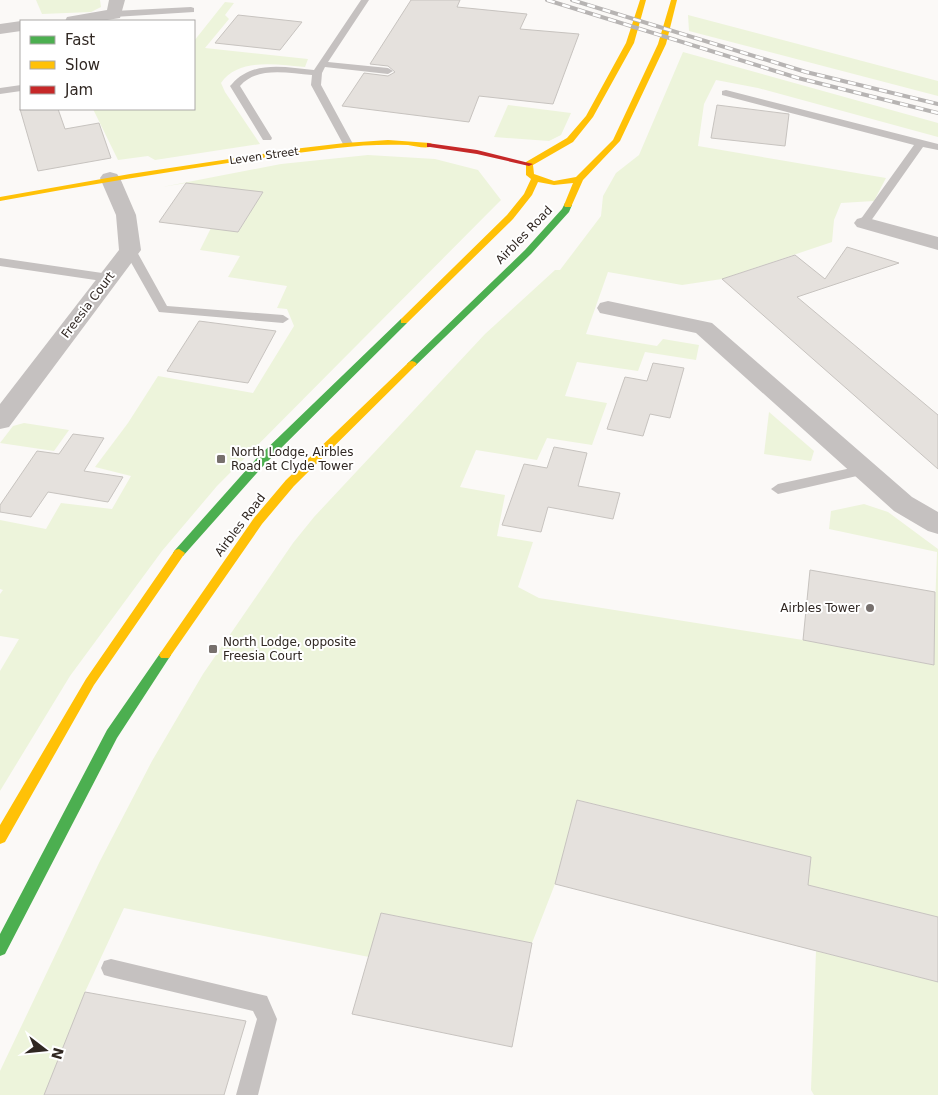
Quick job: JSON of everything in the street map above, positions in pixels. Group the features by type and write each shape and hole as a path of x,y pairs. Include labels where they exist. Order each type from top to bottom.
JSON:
{"main road":[{"path":"582,171 556,184 535,179 530,175 528,164 570,140 589,117 630,43 643,0"},
{"name":"Airbles Road","path":"0,949 112,734 193,613 258,521 290,483 528,252 566,210 582,171 616,141 662,44 674,3"},
{"name":"Leven Street","path":"0,199 110,178 348,144 417,143 477,152 528,164"},
{"path":"543,156 567,156"},
{"name":"Airbles Road","path":"0,838 90,682 180,552 260,462 510,217 528,195 535,179"}],"street":[{"path":"76,20 116,7"},
{"path":"0,29 20,26"},
{"path":"110,178 126,215 130,250"},
{"path":"864,223 938,244"},
{"name":"Freesia Court","path":"0,421 130,250"},
{"path":"608,308 704,328 903,504 938,524"}],"lane":[{"path":"348,144 316,85 319,69 363,0"},
{"path":"116,7 191,10"},
{"path":"267,138 235,86 240,78 252,72 268,70 319,69 388,72"},
{"path":"0,92 20,88"},
{"path":"726,93 938,147"},
{"path":"864,223 920,143"},
{"path":"130,250 163,309 283,319"},
{"path":"0,262 109,278"},
{"path":"778,489 865,470"},
{"path":"111,968 260,1003 268,1019 247,1095"}],"green space":[{"path":"36,0 100,0 101,7 91,12 42,14"},
{"path":"225,2 234,3 225,15 229,19 205,48 308,59 305,67 271,64 248,66 238,69 221,83 260,144 155,160 148,156 118,160 93,110 195,110 195,40"},
{"path":"688,15 938,81 938,96 689,31"},
{"path":"683,52 938,123 938,137 758,88 716,80 704,104 698,146 886,178 874,201 841,203 834,220 832,242 722,279 682,285 608,272 586,334 657,346 663,339 699,345 696,360 645,352 638,371 577,362 565,396 607,403 592,445 547,438 537,460 476,450 460,487 505,495 497,536 533,542 518,587 539,598 803,640 933,665 937,552 829,529 831,511 864,504 888,512 938,549 938,917 808,885 811,857 578,800 555,884 532,943 381,913 369,957 124,908 85,992 44,1095 0,1095 0,1071 99,863 152,761 203,674 293,543 314,517 485,334 555,270 560,270 601,216 603,196 616,173 639,155"},
{"path":"508,105 571,113 561,135 549,141 494,137"},
{"path":"368,155 435,159 478,170 501,200 217,486 162,551 70,676 0,791 0,671 19,639 0,636 0,594 3,590 0,589 0,520 46,529 61,503 112,509 131,476 95,467 128,423 158,376 253,393 294,326 287,309 277,308 287,286 228,277 240,256 200,250 211,228 239,231 262,193 186,183 162,187 281,164"},
{"path":"769,412 814,451 811,461 764,454"},
{"path":"24,423 69,430 54,451 0,443 13,426"},
{"path":"816,951 938,982 938,1095 814,1095 811,1090"}],"building":[{"path":"411,0 460,0 457,7 527,14 520,29 579,34 553,104 479,96 469,122 342,106 364,73 388,76 395,72 388,66 370,64"},
{"path":"238,15 302,22 280,50 215,43"},
{"path":"717,105 789,114 785,146 711,138"},
{"path":"20,110 58,110 65,129 99,123 111,158 38,171"},
{"path":"186,183 263,192 238,232 159,222"},
{"path":"847,247 899,263 797,297 938,415 938,469 722,279 795,255 825,279"},
{"path":"199,321 276,331 248,383 167,371"},
{"path":"653,363 684,368 670,418 650,414 643,436 607,429 625,377 647,381"},
{"path":"73,434 104,438 84,471 123,477 108,502 48,492 31,517 0,512 0,505 37,451 59,454"},
{"path":"554,447 587,453 578,486 620,493 613,519 548,507 541,532 502,525 524,464 547,468"},
{"name":"Airbles Tower","path":"810,570 935,592 934,665 803,640"},
{"path":"577,800 811,857 808,885 938,917 938,982 555,884"},
{"path":"381,913 532,943 512,1047 352,1014"},
{"path":"85,992 246,1021 224,1095 44,1095"}],"railway":[{"path":"547,0 798,78 938,113"},
{"path":"572,0 806,72 938,104"}],"traffic: fast":[{"path":"412,364 528,252 566,210 568,205"},
{"path":"179,553 260,462 404,321"},
{"path":"0,949 112,734 165,655"}],"traffic: slow":[{"path":"579,179 560,183 542,181 530,175 529,164 570,140 589,117 630,43 643,0"},
{"path":"568,205 579,179 616,141 662,44 674,0"},
{"path":"0,199 130,176 345,145 388,142 430,145"},
{"path":"404,321 510,217 528,195 535,179"},
{"path":"165,655 258,521 290,483 412,364"},
{"path":"0,838 90,682 179,553"}],"traffic: jam":[{"path":"430,145 477,152 529,164"}],"place":[{"name":"North Lodge, Airbles Road at Clyde Tower","path":"221,459"},
{"name":"Airbles Tower","path":"870,608"},
{"name":"North Lodge, opposite Freesia Court","path":"213,649"}]}
